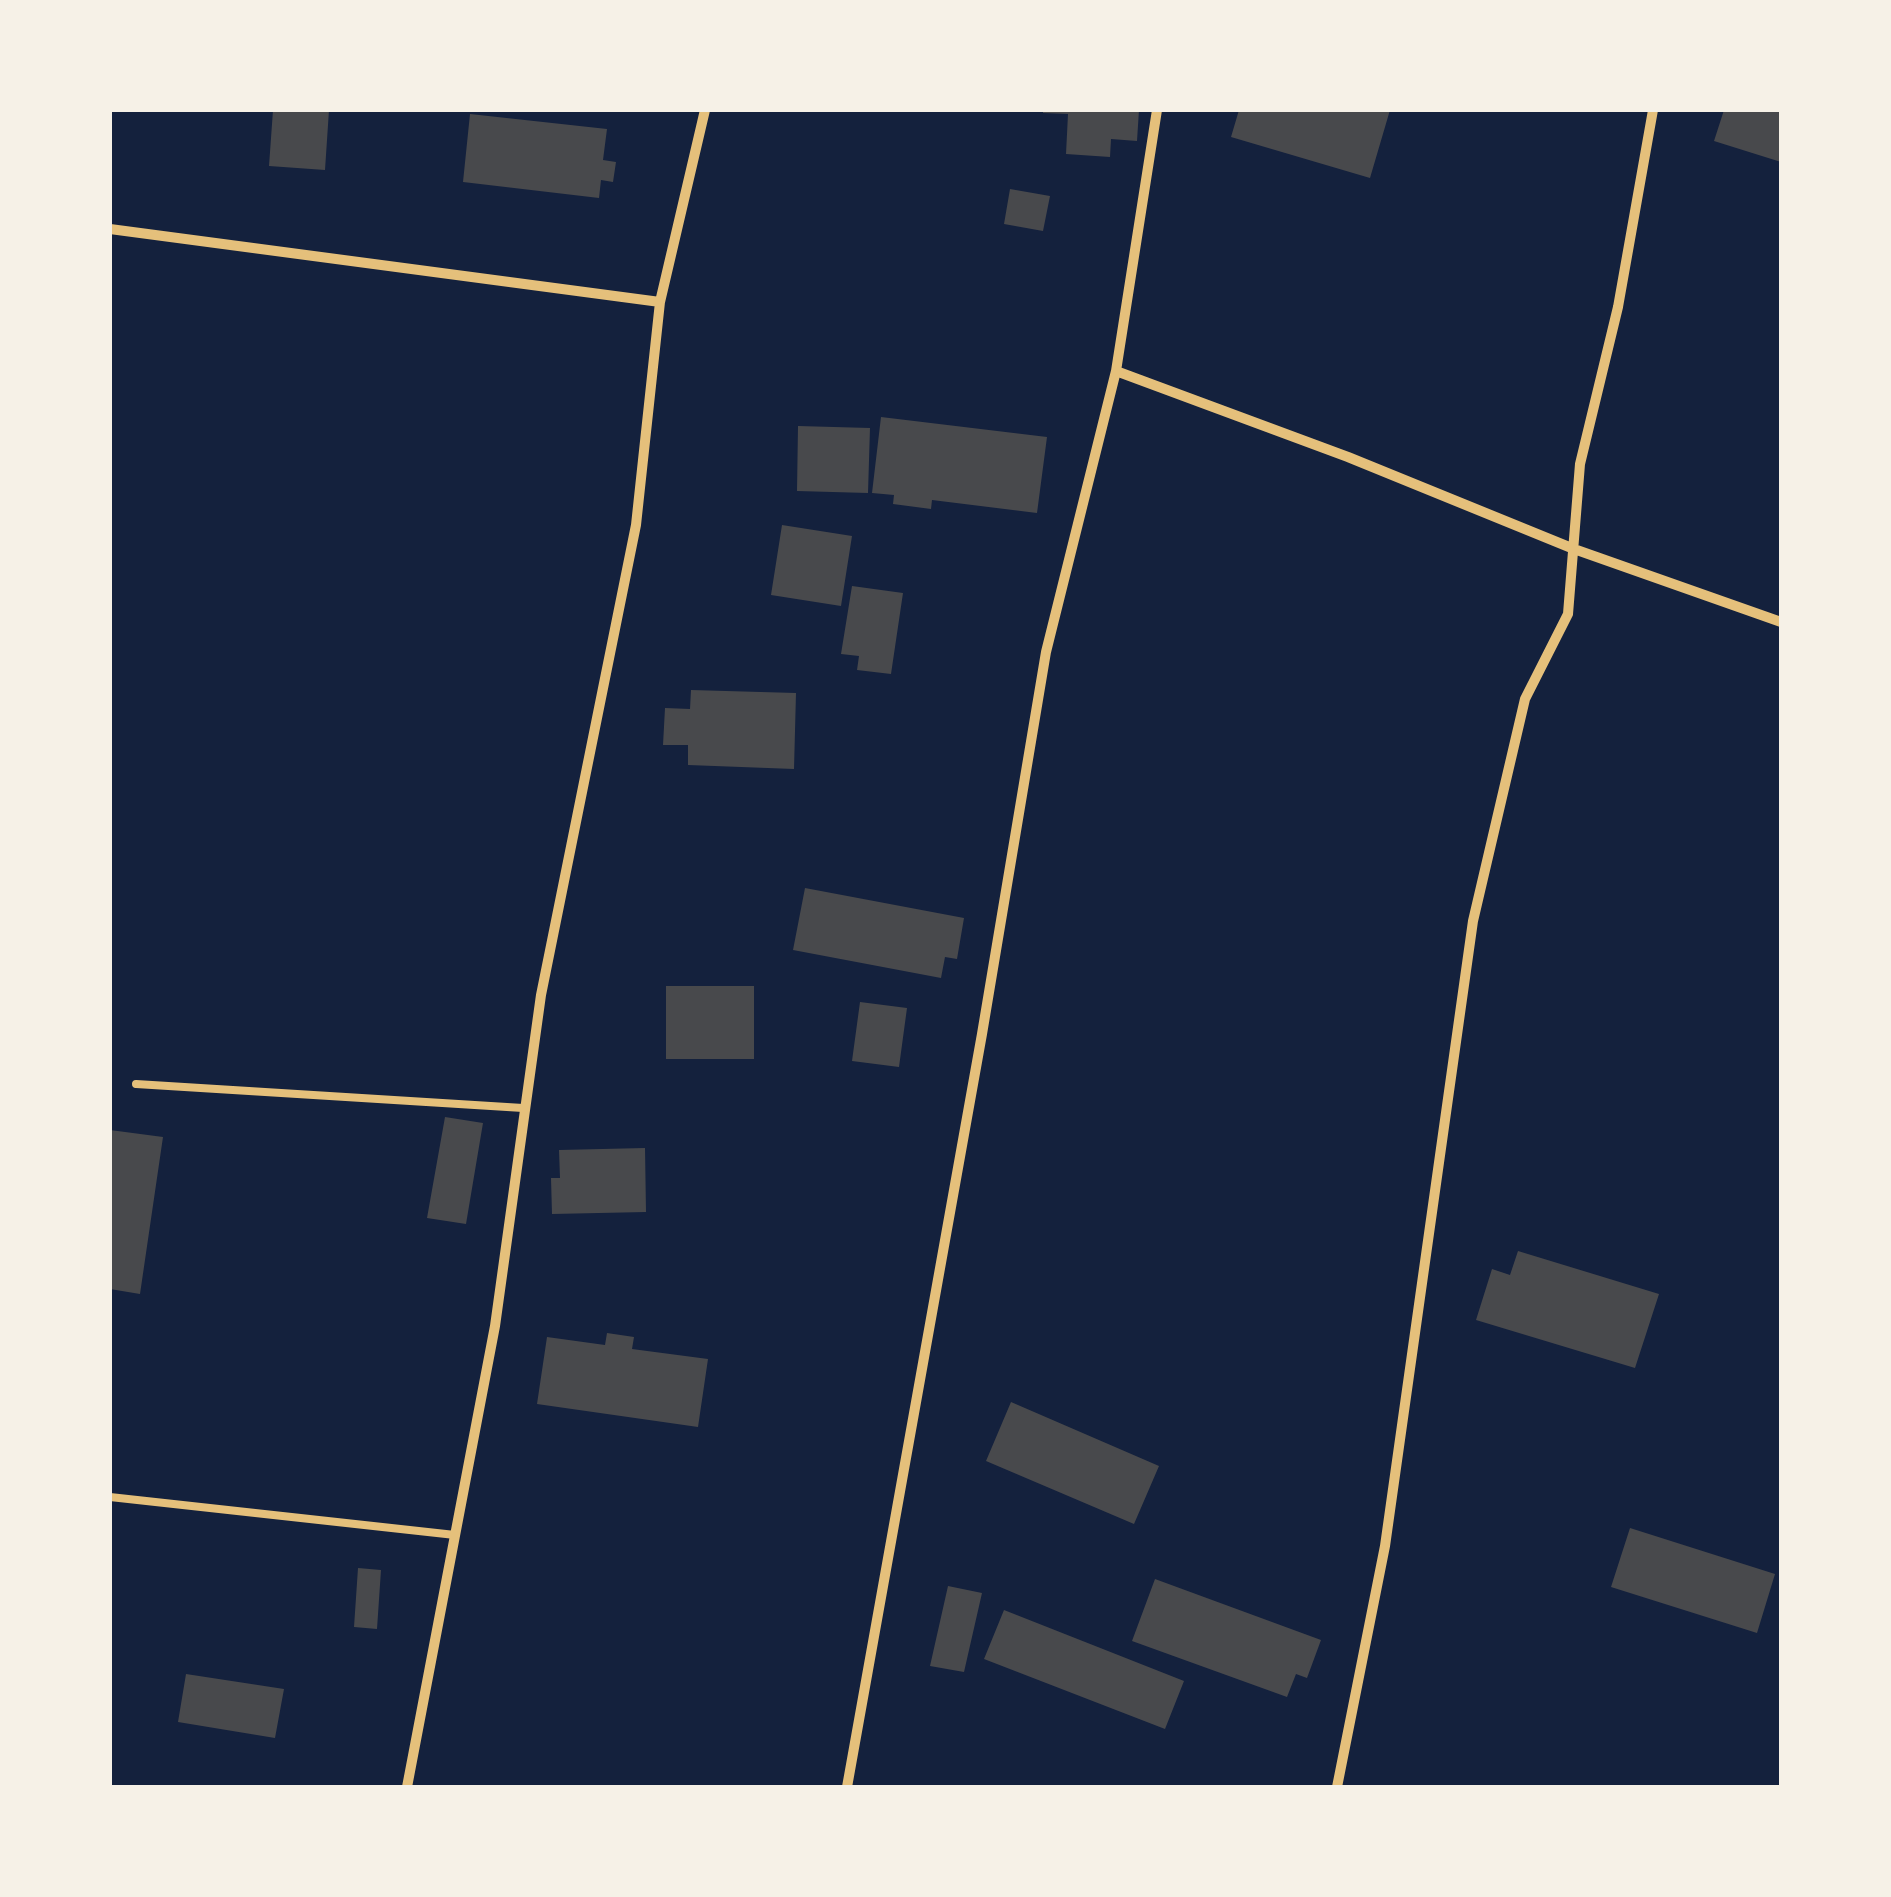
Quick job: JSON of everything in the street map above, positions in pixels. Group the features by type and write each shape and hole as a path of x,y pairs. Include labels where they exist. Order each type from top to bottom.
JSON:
{"street":[{"path":"408,1787 495,1326 541,995 636,524 660,302 705,110"},
{"path":"846,1787 982,1034 1046,652 1116,371 1157,110"},
{"path":"1337,1787 1385,1546 1473,921 1526,700 1568,614 1580,464 1618,306 1652,110"},
{"path":"110,229 660,302"},
{"path":"1116,371 1348,456 1574,549 1781,622"}],"lane":[{"path":"136,1084 523,1108"},
{"path":"110,1497 455,1535"}],"building":[{"path":"273,110 329,110 325,170 269,166"},
{"path":"1043,110 1139,110 1137,141 1111,139 1110,157 1066,154 1068,114"},
{"path":"1239,110 1390,110 1370,178 1231,137"},
{"path":"1724,110 1781,110 1781,162 1714,141"},
{"path":"470,114 607,129 603,160 616,162 613,182 601,180 599,198 463,182"},
{"path":"1010,189 1050,196 1043,231 1004,224"},
{"path":"881,417 1047,437 1037,513 932,500 931,509 893,504 894,495 872,493"},
{"path":"798,426 870,428 868,493 797,491"},
{"path":"782,525 852,536 841,606 771,595"},
{"path":"852,586 903,593 891,674 857,670 859,656 841,654"},
{"path":"691,690 796,693 794,769 688,765 688,745 663,745 665,708 690,709"},
{"path":"805,888 964,918 957,959 945,957 941,978 793,950"},
{"path":"666,986 754,986 754,1059 666,1059"},
{"path":"860,1002 907,1008 899,1067 852,1061"},
{"path":"445,1117 483,1123 466,1224 427,1218"},
{"path":"110,1130 163,1137 140,1294 110,1289"},
{"path":"645,1148 646,1212 552,1214 551,1178 560,1178 559,1150"},
{"path":"1518,1251 1659,1294 1635,1368 1476,1320 1492,1269 1510,1275"},
{"path":"607,1333 634,1337 632,1349 708,1359 698,1427 537,1404 547,1337 605,1345"},
{"path":"1011,1402 1159,1466 1134,1524 986,1461"},
{"path":"1630,1528 1775,1574 1757,1633 1611,1587"},
{"path":"358,1568 381,1570 377,1629 354,1627"},
{"path":"1155,1579 1321,1640 1307,1678 1296,1674 1287,1697 1132,1641"},
{"path":"948,1586 982,1593 964,1672 930,1666"},
{"path":"1004,1610 1184,1681 1165,1729 984,1659"},
{"path":"186,1674 284,1689 275,1738 178,1722"}]}
